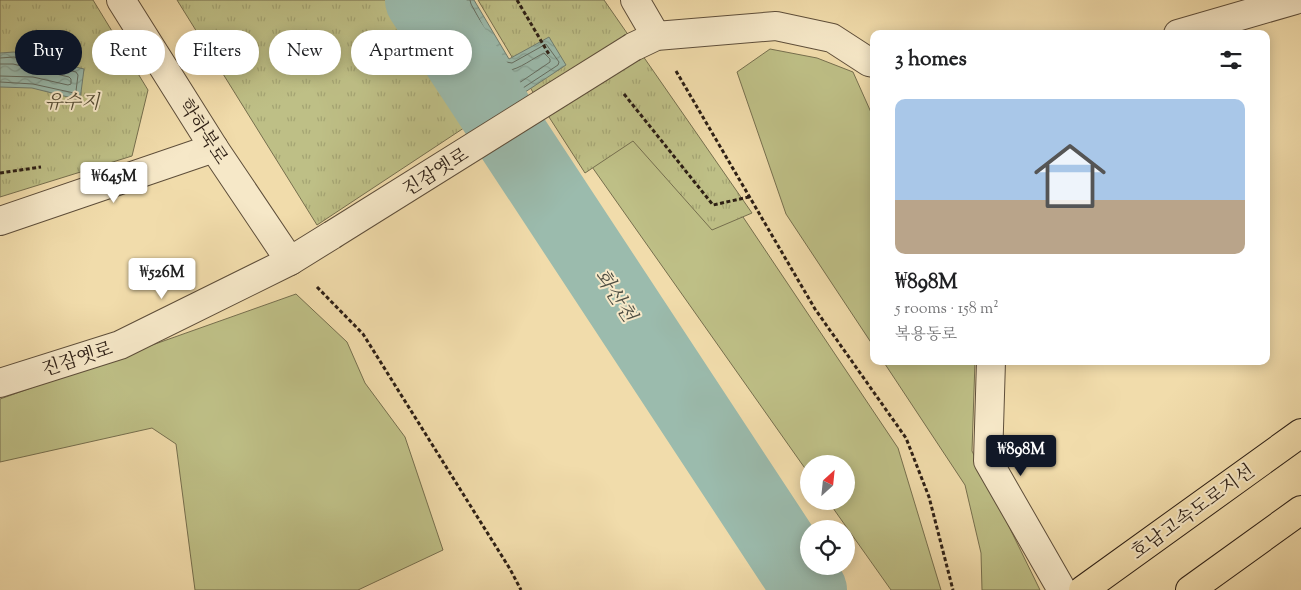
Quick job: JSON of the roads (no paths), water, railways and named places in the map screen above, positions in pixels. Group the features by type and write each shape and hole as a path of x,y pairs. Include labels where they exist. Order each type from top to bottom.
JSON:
{"highway":[{"name":"호남고속도로지선","path":"1083,590 1301,433"},
{"path":"1190,590 1301,510"}],"street":[{"name":"학하북로","path":"121,0 214,148 290,261"},
{"path":"635,0 644,42"},
{"path":"1192,30 1295,0"},
{"name":"진잠옛로","path":"0,383 120,345 290,261 644,42 776,26 832,38 870,65"},
{"path":"0,220 214,148"},
{"path":"991,365 988,461 1062,590"}],"water":[{"path":"413,0 474,0 509,59 549,37 566,65 492,114 465,75 472,75 472,30 434,30"},
{"path":"15,52 15,75 82,75 82,69 84,69 80,100 32,88 0,87 0,53"}],"waterway":[{"name":"화산천","path":"422,0 810,590"}],"park label":[{"name":"유수지","path":"72,101"}]}
